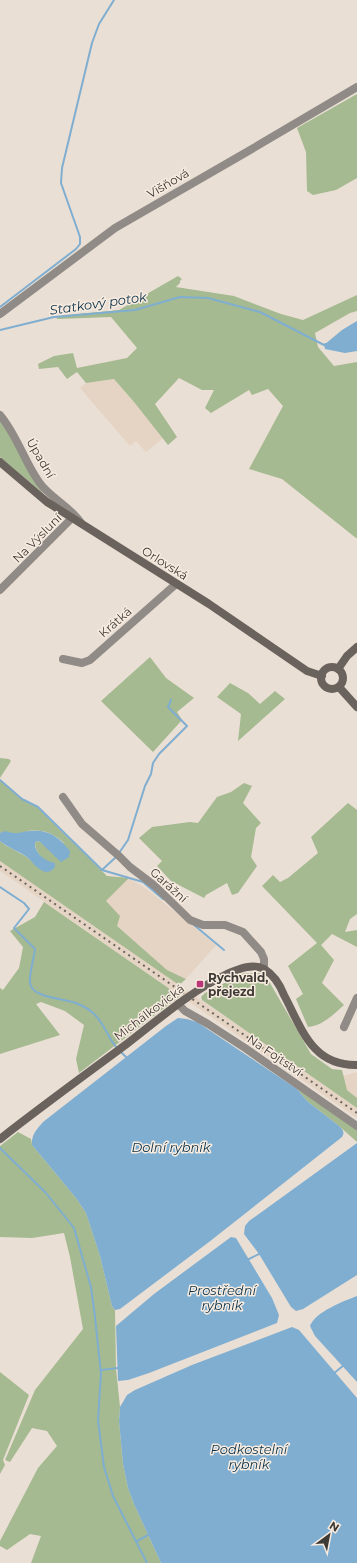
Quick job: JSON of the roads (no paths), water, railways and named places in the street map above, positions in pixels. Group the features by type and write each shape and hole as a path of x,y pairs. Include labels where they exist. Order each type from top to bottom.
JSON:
{"main road":[{"name":"Orlovská","path":"0,462 30,488 72,518 209,604 307,671 322,676"},
{"path":"338,669 347,656 357,647"},
{"path":"332,667 338,669 343,674 343,681 339,687 332,689 326,686 322,680 322,676 328,668 332,667"},
{"path":"339,687 357,707"},
{"name":"Michálkovická","path":"2,1137 194,993 230,973 249,966 264,969"},
{"path":"264,969 273,976 280,986 304,1035 315,1050 335,1062 357,1065"}],"street":[{"name":"Višňová","path":"0,314 115,228 357,86"},
{"name":"Úpadní","path":"0,415 9,426 39,484 68,508 83,525"},
{"name":"Na Výsluní","path":"0,590 72,518"},
{"name":"Krátká","path":"63,659 82,663 90,660 176,584"},
{"name":"Garážní","path":"63,797 82,824 130,867 154,886 190,920 204,925 225,925 243,932 262,952 264,969"},
{"path":"344,1027 357,998"},
{"name":"Na Fojtství","path":"178,1004 185,1011 226,1036 357,1126"}],"water":[{"path":"357,321 357,351 345,353 325,349 324,345 342,330"},
{"path":"5,831 16,833 43,831 53,835 58,838 70,851 69,857 61,862 39,841 35,842 38,853 55,863 55,867 52,870 44,872 27,857 6,846 0,841 0,833"},
{"name":"Dolní rybník","path":"178,1018 197,1022 297,1089 307,1101 339,1126 343,1134 342,1137 209,1242 120,1309 115,1310 112,1306 100,1256 86,1213 76,1198 32,1145 32,1138 43,1122"},
{"path":"357,1143 357,1275 303,1309 296,1311 291,1307 259,1254 244,1234 245,1226 249,1221"},
{"name":"Prostřední rybník","path":"231,1237 236,1238 272,1298 279,1315 277,1323 149,1373 128,1380 118,1381 116,1326 154,1294"},
{"path":"357,1296 357,1382 315,1336 310,1326 318,1316 324,1312"},
{"name":"Podkostelní rybník","path":"292,1327 299,1330 357,1398 357,1563 161,1563 128,1488 123,1464 119,1421 120,1407 127,1395 135,1390 192,1365"}],"waterway":[{"path":"0,307 76,249 80,244 80,237 61,183 62,168 92,43 99,24 114,0"},
{"name":"Statkový potok","path":"0,330 54,317 135,310 180,297 208,298 260,312 324,345 326,344"},
{"path":"119,853 128,840 145,786 151,774 153,763 159,754 187,726 168,707 171,700"},
{"path":"0,780 22,799 38,807 102,870 143,882 163,899"},
{"path":"102,870 116,857"},
{"path":"0,887 24,903 29,909 14,928 35,949 30,979 32,988 43,995 73,1002 91,1011 101,1022 118,1049"},
{"path":"194,925 224,950"},
{"path":"121,1052 128,1059"},
{"path":"0,1148 46,1193 74,1228 91,1287 95,1317 101,1374 98,1420 104,1467 113,1496 147,1563"},
{"path":"247,1260 261,1253"},
{"path":"333,1374 344,1365"},
{"path":"101,1370 118,1368"},
{"path":"137,1541 150,1534"}],"railway":[{"path":"0,866 357,1113"}],"place":[{"name":"Rychvald, přejezd","path":"200,984"}]}
